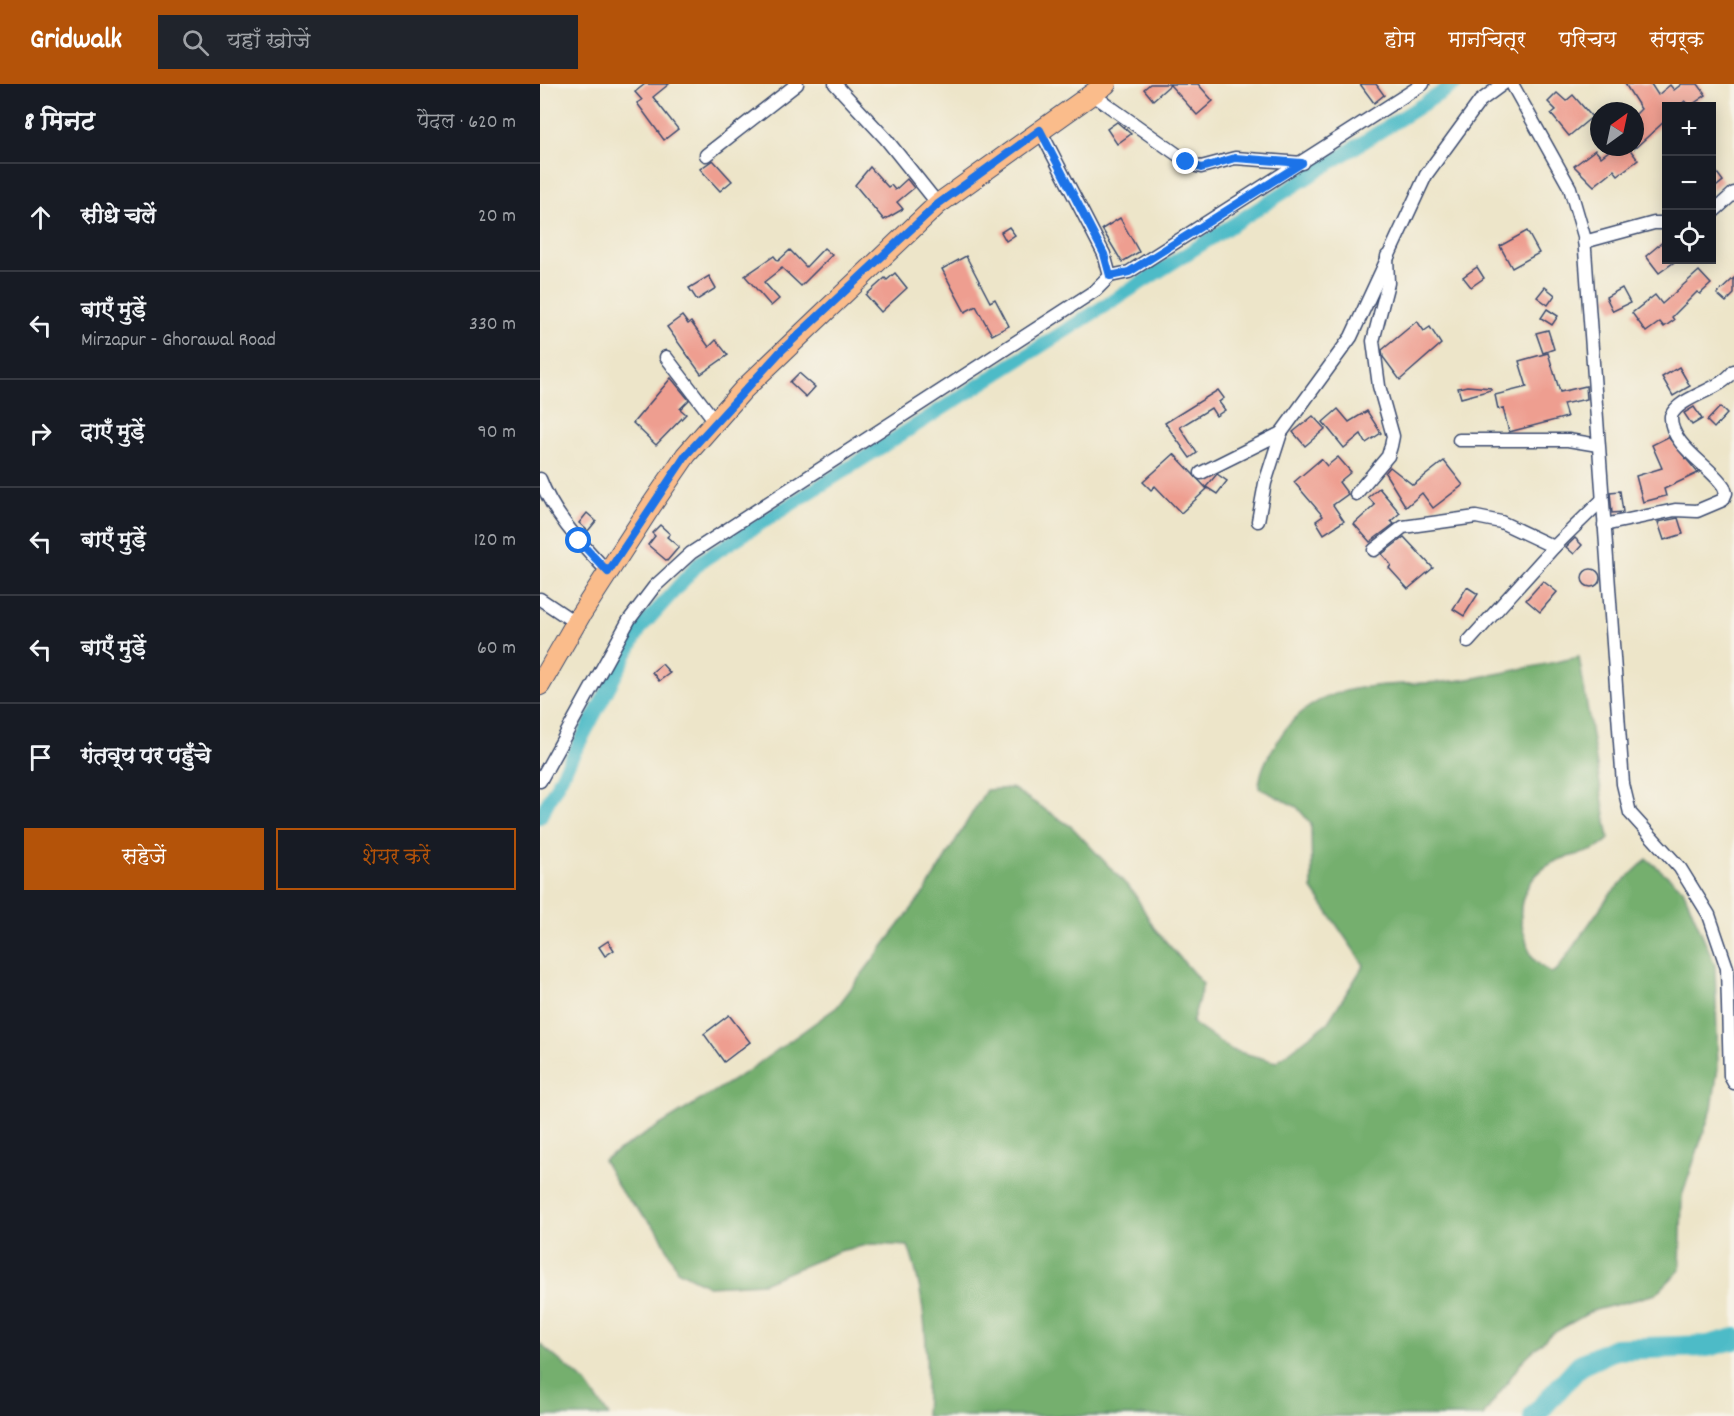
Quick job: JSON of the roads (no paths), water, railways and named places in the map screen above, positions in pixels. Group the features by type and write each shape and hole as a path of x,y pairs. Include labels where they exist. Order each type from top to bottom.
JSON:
{"main road":[{"path":"540,685 608,572 686,455 780,352 938,204 1099,89"}],"street":[{"path":"706,155 797,84"},
{"path":"835,84 886,139 938,204"},
{"path":"540,781 629,620 654,587 691,553 850,447 1096,290 1110,276 1129,272 1423,84"},
{"path":"1258,521 1265,483 1281,434 1352,337 1387,255 1426,175 1480,101 1503,84"},
{"path":"1512,84 1570,188 1584,242 1623,784 1630,813 1680,868 1709,915 1727,968 1730,1076 1734,1083"},
{"path":"1099,89 1192,165 1201,168 1235,158 1302,163"},
{"path":"1040,130 1104,254 1110,276"},
{"path":"1715,210 1734,193"},
{"path":"1584,242 1662,222"},
{"path":"1356,494 1388,456 1392,446 1393,436 1379,386 1373,341 1388,283 1387,255"},
{"path":"666,357 716,421"},
{"path":"1604,525 1675,510 1697,511 1723,500 1726,493 1724,487 1689,452 1674,430 1671,416 1677,407 1722,384 1734,371"},
{"path":"1201,473 1281,434"},
{"path":"1459,440 1568,440 1598,446"},
{"path":"540,479 548,499 562,522 608,572"},
{"path":"1468,642 1554,548 1602,500"},
{"path":"1374,550 1403,527 1476,517 1501,522 1554,548"},
{"path":"540,599 576,623"}],"waterway":[{"path":"540,817 640,629 700,562 1455,84"},
{"path":"1534,1416 1580,1365 1615,1349 1708,1346 1734,1339"}]}
